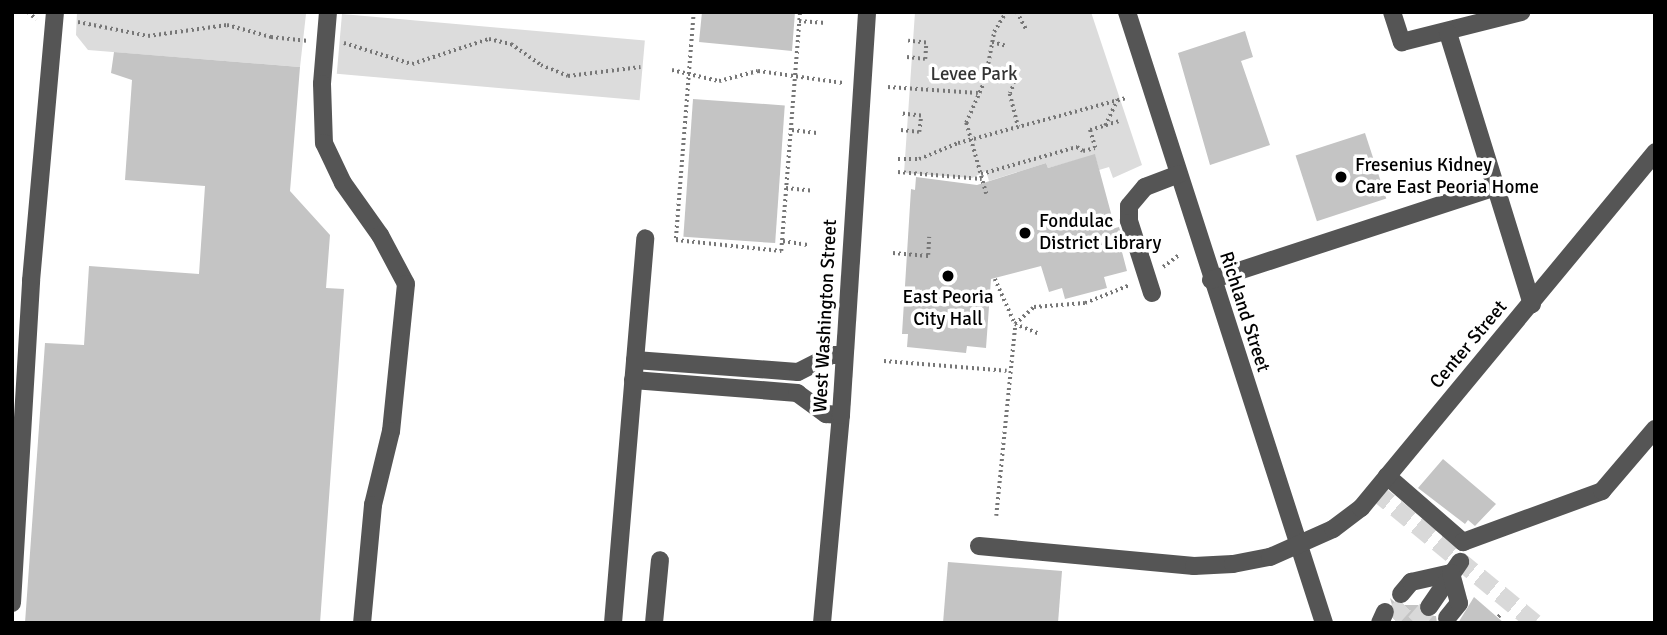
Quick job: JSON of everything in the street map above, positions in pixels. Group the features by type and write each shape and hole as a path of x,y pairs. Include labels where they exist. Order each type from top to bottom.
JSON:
{"street":[{"path":"328,12 322,84 324,143 343,183 380,235 406,284 391,431 373,505 362,623"},
{"name":"West Washington Street","path":"822,623 841,415 867,12"},
{"name":"Richland Street","path":"1127,12 1211,280 1324,623"},
{"path":"1392,12 1402,42 1448,33 1521,12"},
{"path":"12,603 48,16"},
{"path":"1448,33 1532,303"},
{"name":"Center Street","path":"979,546 1194,566 1270,557 1333,529 1352,515 1387,476 1655,152"},
{"path":"1153,293 1129,221 1129,206 1145,187 1179,174"},
{"path":"1211,280 1495,187"},
{"path":"613,623 645,238"},
{"path":"635,360 798,372 831,355 845,355"},
{"path":"633,380 797,393 826,414 841,415"},
{"path":"1387,476 1463,541 1602,491 1655,429"},
{"path":"654,623 660,560"},
{"path":"1455,567 1459,603 1423,606 1455,567"}],"path":[{"path":"28,12 31,18 48,16"},
{"path":"694,12 676,240 781,251 800,12"},
{"path":"986,194 966,123 978,93 991,41 1006,12"},
{"path":"1017,12 1026,29"},
{"path":"799,21 826,23"},
{"path":"78,22 148,36 228,25 309,41"},
{"path":"344,43 412,64 489,38 511,44 541,65 568,76 640,67"},
{"path":"907,57 925,59 926,43 908,41"},
{"path":"991,41 1007,46"},
{"path":"672,70 719,81 758,71 794,79 844,83"},
{"path":"1017,78 1010,94 1018,127"},
{"path":"888,87 978,93"},
{"path":"898,159 919,159 971,140 1126,97"},
{"path":"1105,126 1117,100"},
{"path":"901,130 919,131 921,116 902,114"},
{"path":"898,172 982,177 1077,147 1083,151 1095,148 1090,130 1120,121"},
{"path":"791,130 817,133"},
{"path":"786,188 813,191"},
{"path":"893,253 929,256 929,237"},
{"path":"782,241 808,245"},
{"path":"1158,274 1167,261 1179,255"},
{"path":"995,279 1015,324 1008,371 996,516"},
{"path":"1015,324 1034,307 1085,303 1137,282"},
{"path":"1015,324 1040,334"},
{"path":"884,361 1008,371"}],"green space":[{"path":"77,12 306,14 300,67 88,50 76,35"},
{"name":"Levee Park","path":"915,12 1091,12 1142,165 1113,178 1109,167 1099,170 1095,155 1048,168 1046,163 989,181 986,171 972,178 904,173"},
{"path":"342,14 645,40 640,100 337,74"}],"building":[{"path":"702,12 795,12 792,51 699,42"},
{"path":"1245,31 1253,57 1241,61 1270,145 1210,165 1178,53"},
{"path":"114,52 300,67 290,191 330,235 326,288 344,289 320,623 25,623 45,343 84,345 89,266 199,274 205,186 125,180 132,80 111,73"},
{"path":"693,99 785,105 775,243 683,237"},
{"name":"Fresenius Kidney Care East Peoria Home","path":"1365,133 1386,199 1317,221 1296,156"},
{"path":"1095,154 1115,228 1119,227 1127,251 1122,252 1127,271 1104,277 1107,288 1065,299 1062,288 1049,292 1041,266 991,279 986,348 967,346 966,353 907,347 908,334 902,334 911,189 915,190 916,177 977,185 1046,163 1048,168"},
{"path":"1443,459 1496,504 1475,526 1468,520 1465,524 1418,488"},
{"path":"948,562 1062,571 1058,623 943,623"},
{"path":"1474,597 1504,623 1458,623"},
{"path":"1390,598 1398,605 1418,605 1422,616 1436,616 1437,623 1397,623"}],"tunnel":[{"path":"1375,491 1535,623"},
{"path":"1392,618 1408,600"},
{"path":"1415,623 1429,607"}],"place":[{"name":"Fresenius Kidney Care East Peoria Home","path":"1341,177"},
{"name":"Fondulac District Library","path":"1025,233"},
{"name":"East Peoria City Hall","path":"948,276"}]}
